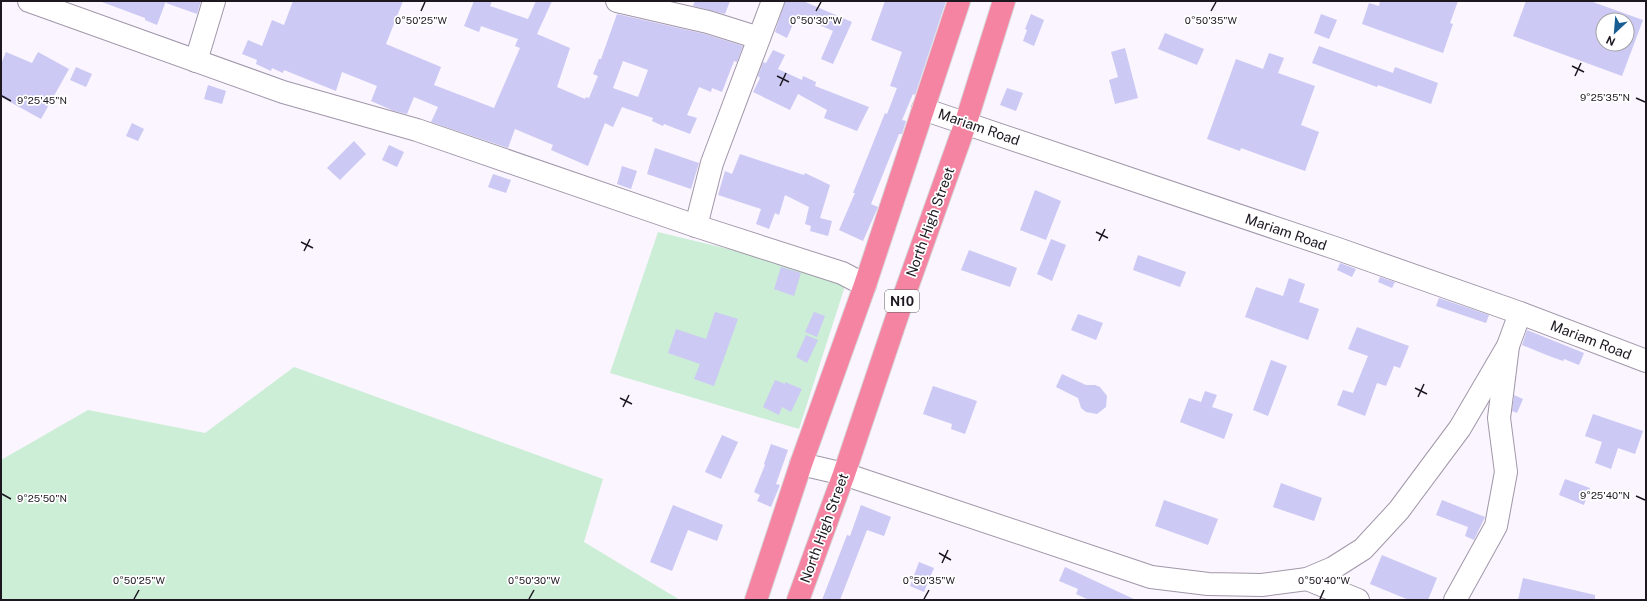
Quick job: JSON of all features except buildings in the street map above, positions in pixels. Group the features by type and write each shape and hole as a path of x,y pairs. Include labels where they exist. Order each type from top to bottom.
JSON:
{"highway":[{"name":"N10","path":"756,600 801,464 865,285 959,1"},
{"name":"North High Street","path":"798,600 844,474 904,296 966,122 1004,1"}],"street":[{"path":"29,1 283,92 417,130 696,226 842,273 865,285"},
{"path":"196,61 214,1"},
{"path":"617,1 708,22 759,38"},
{"path":"696,226 712,163 773,1"},
{"name":"Mariam Road","path":"923,109 966,122 1345,252 1520,313 1646,361"},
{"path":"801,464 844,474 1151,577 1208,584 1262,585 1307,579 1333,568 1363,549 1399,510 1460,428 1508,346 1520,313"},
{"path":"1455,600 1496,526 1506,472 1499,418 1508,346"},
{"path":"1307,579 1358,600"}],"green space":[{"path":"658,232 749,254 845,286 799,429 610,373"},
{"path":"294,367 603,479 584,542 680,600 1,600 1,460 88,410 205,433"}]}
